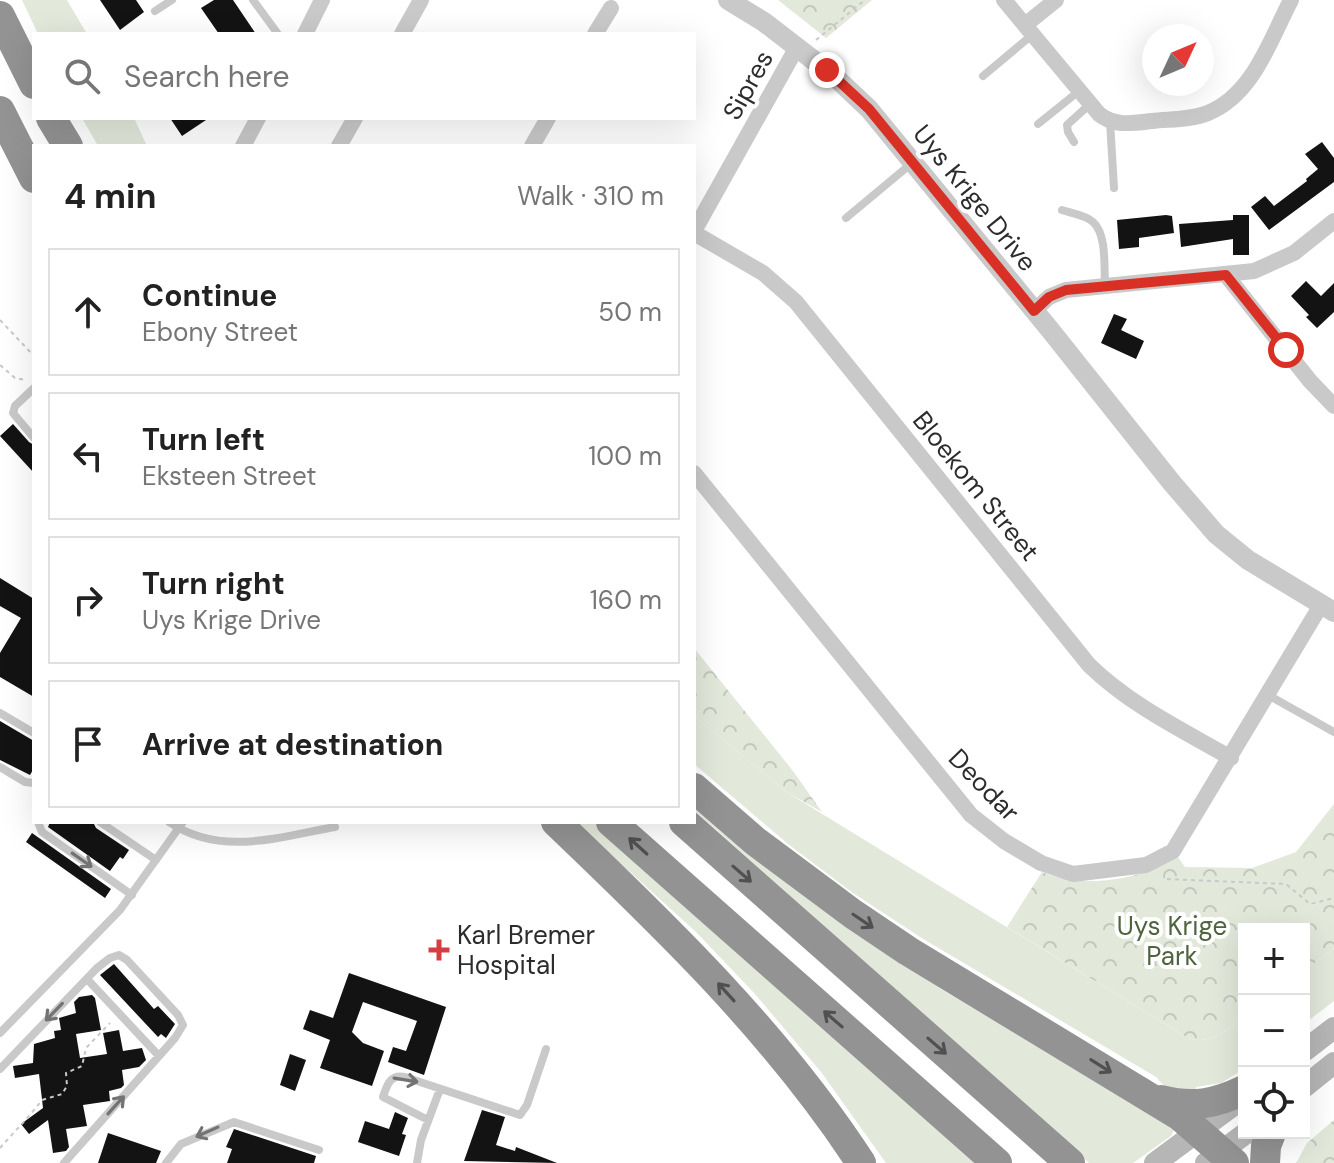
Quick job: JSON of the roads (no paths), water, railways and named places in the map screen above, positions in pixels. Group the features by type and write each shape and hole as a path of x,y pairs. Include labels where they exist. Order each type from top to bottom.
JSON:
{"highway":[{"path":"0,16 32,80"},
{"path":"0,111 32,172"},
{"path":"52,120 67,144"},
{"path":"696,790 755,841 853,914 908,951 1144,1094 1216,1152"},
{"path":"558,824 722,988 809,1092 861,1163"},
{"path":"613,824 997,1163"},
{"path":"686,824 1070,1163"},
{"path":"1144,1094 1176,1104 1198,1105 1217,1102 1238,1093"},
{"path":"1265,1163 1269,1139"}],"main road":[{"path":"1310,1046 1334,1028"},
{"path":"1310,1082 1334,1063"},
{"path":"1216,1152 1238,1109"},
{"path":"1155,1163 1216,1152 1238,1138"}],"street":[{"path":"306,32 322,0"},
{"path":"403,32 421,0"},
{"name":"Uys Krige Drive","path":"729,0 797,47 849,89 1216,534 1248,560 1328,609"},
{"path":"1004,0 1090,104 1110,121 1128,124 1205,114 1236,95 1251,76 1291,0"},
{"path":"1029,30 1056,0"},
{"path":"596,32 611,8"},
{"name":"Sipres","path":"696,228 797,47"},
{"path":"244,144 257,120"},
{"path":"340,144 354,120"},
{"path":"533,144 547,120"},
{"path":"1034,311 1061,291 1254,271 1281,261 1334,221"},
{"name":"Bloekom Street","path":"696,233 763,273 796,302 1103,679 1142,707 1231,758"},
{"path":"1226,275 1310,381 1334,406"},
{"name":"Deodar","path":"696,475 961,804 987,829 1041,863 1073,874 1138,866 1163,859 1181,841 1231,758"},
{"path":"1231,758 1268,695 1328,609"}],"lane":[{"path":"155,11 172,0"},
{"path":"253,0 277,32"},
{"path":"983,76 1029,30"},
{"path":"1038,124 1079,90"},
{"path":"1074,142 1067,125 1090,104"},
{"path":"1110,121 1114,188"},
{"path":"846,218 913,163"},
{"path":"1062,210 1096,224 1102,243 1105,286"},
{"path":"31,385 13,413 32,436"},
{"path":"1268,695 1334,732"},
{"path":"0,713 32,732"},
{"path":"0,767 32,783"},
{"path":"39,824 42,832 132,895"},
{"path":"103,824 156,860"},
{"path":"0,1033 132,895 181,825 221,842 238,844 335,827"},
{"path":"0,1069 104,962 119,955 143,976 182,1021 181,1029 159,1056 64,1163"},
{"path":"87,979 159,1056"},
{"path":"428,1120 383,1097 386,1085 398,1076 517,1115 522,1114 546,1049"},
{"path":"417,1163 440,1089"},
{"path":"166,1163 176,1147 225,1125 239,1123 319,1150"}],"place":[{"name":"Karl Bremer Hospital","path":"439,950"}],"park label":[{"name":"Uys Krige Park","path":"1172,941"}]}
